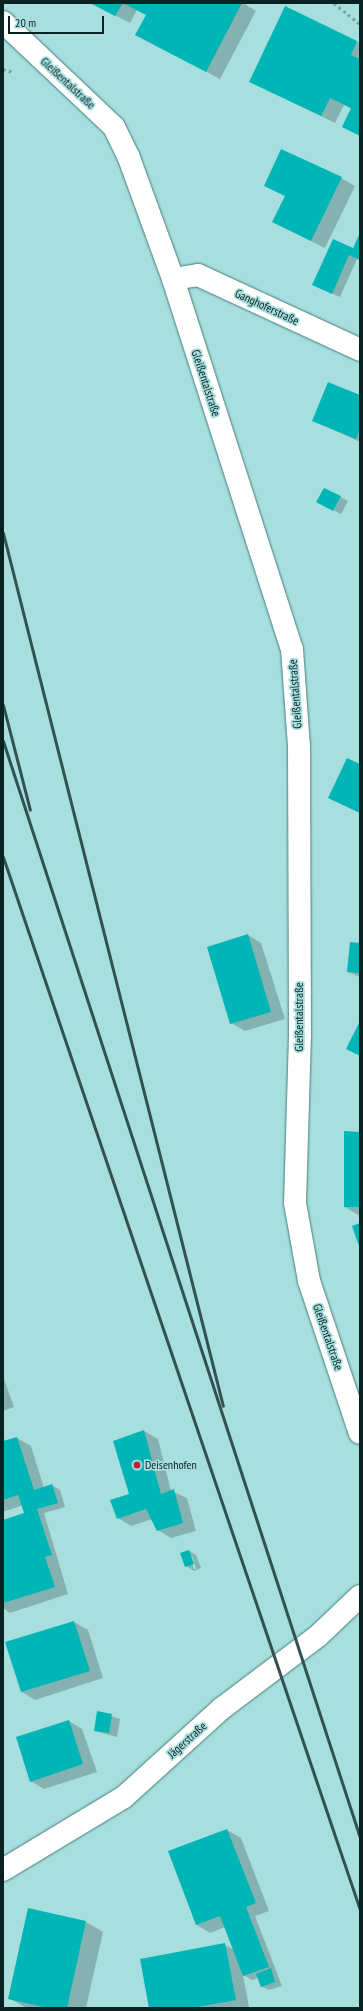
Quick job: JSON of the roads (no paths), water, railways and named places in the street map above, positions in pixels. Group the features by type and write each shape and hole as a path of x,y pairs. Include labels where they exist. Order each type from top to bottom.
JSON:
{"street":[{"name":"Gleißentalstraße","path":"3,22 114,127 146,201 292,649 299,755 300,1035 295,1203 309,1281 360,1433"},
{"name":"Ganghoferstraße","path":"172,279 198,275 360,350"},
{"name":"Jägerstraße","path":"3,1870 124,1797 221,1710 318,1636 360,1596"}],"railway":[{"path":"3,533 223,1406"},
{"path":"3,705 30,810"},
{"path":"3,741 360,1838"},
{"path":"3,857 360,1910"}],"place":[{"name":"Deisenhofen","path":"137,1465"}]}
